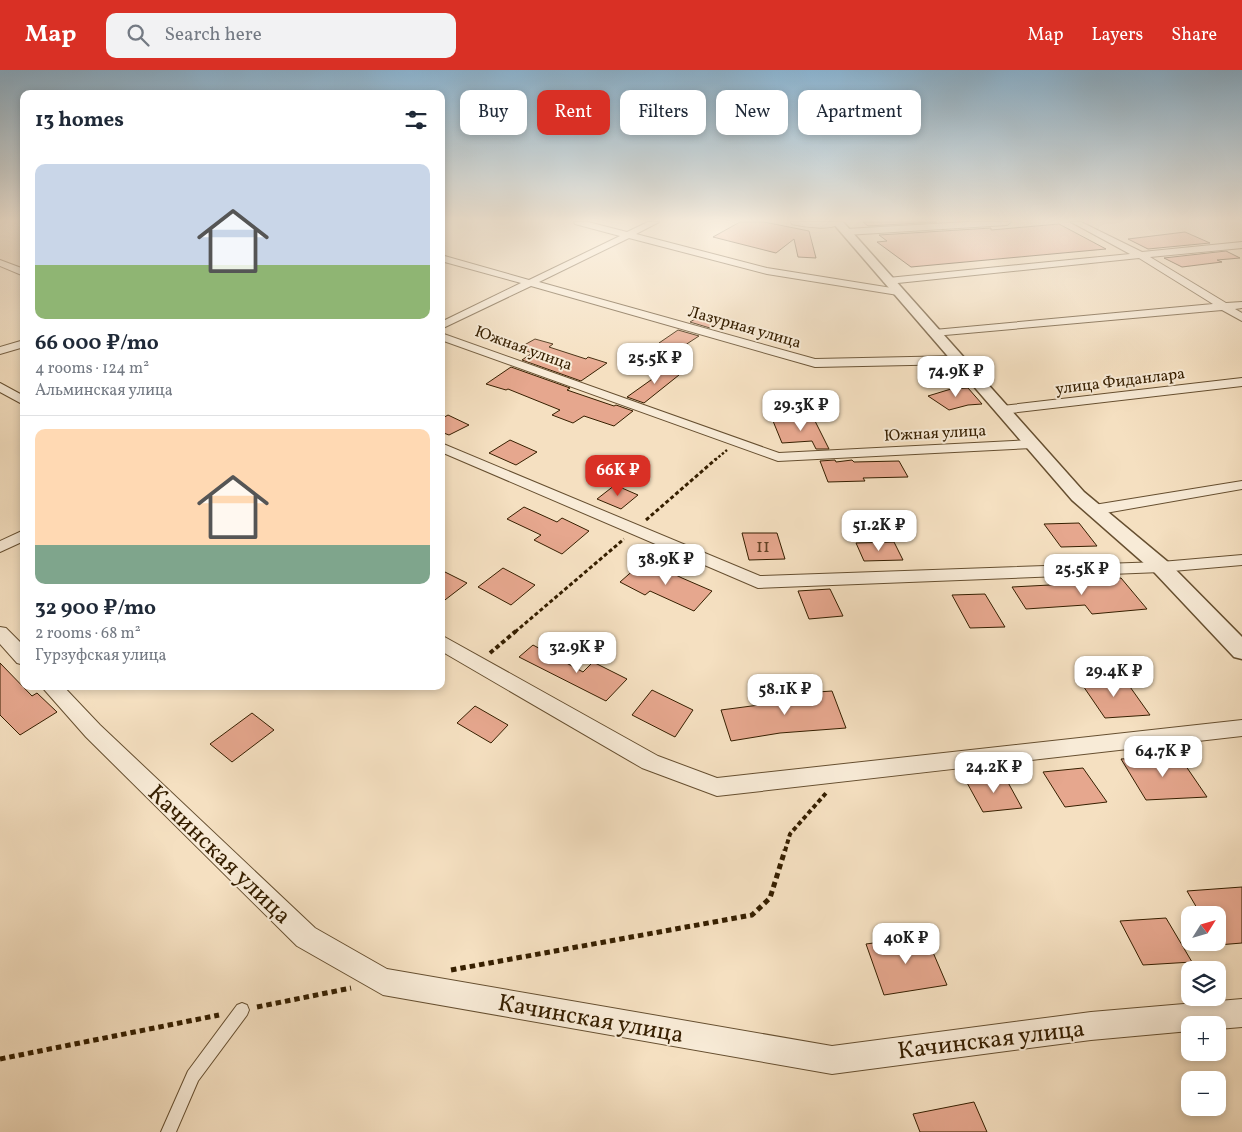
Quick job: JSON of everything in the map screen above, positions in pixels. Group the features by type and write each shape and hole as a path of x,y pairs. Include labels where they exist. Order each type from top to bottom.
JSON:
{"street":[{"name":"Лазурная улица","path":"489,272 815,363 958,360"},
{"path":"445,324 553,272"},
{"path":"770,272 893,287 1017,272"},
{"path":"880,272 1078,496 1161,567 1242,651"},
{"path":"1167,272 1242,318"},
{"path":"934,333 1242,305"},
{"name":"Южная улица","path":"445,337 778,457 1032,444"},
{"path":"0,351 20,344"},
{"name":"улица Фиданлара","path":"1002,410 1242,382"},
{"path":"0,387 20,399"},
{"path":"445,449 758,582 1161,567 1242,560"},
{"path":"1094,510 1242,485"},
{"path":"0,547 20,537"},
{"path":"0,633 20,654"},
{"path":"445,644 650,762 717,787 1242,728"},
{"name":"Качинская улица","path":"55,690 93,730 306,937 383,982 832,1060 1091,1026 1242,1013"}],"lane":[{"path":"168,1132 193,1076 242,1010"}],"path":[{"path":"478,663 736,442"},
{"path":"442,971 752,915 770,898 790,834 843,773"},
{"path":"0,1059 383,982"}],"building":[{"path":"705,313 724,318 710,328 690,322"},
{"path":"678,330 699,336 679,349 659,343"},
{"path":"535,339 553,344 549,347 586,359 588,357 607,363 581,381 522,360 532,353 519,348"},
{"path":"672,365 679,375 644,403 627,397"},
{"path":"511,367 570,388 567,390 633,411 614,426 584,416 573,423 552,415 560,410 508,389 486,384"},
{"path":"968,388 982,404 968,405 949,410 928,396 951,389"},
{"path":"448,415 469,425 449,435 445,434 445,417"},
{"path":"814,419 829,449 816,449 812,441 782,443 773,421"},
{"path":"510,440 537,452 516,465 489,453"},
{"path":"835,460 836,462 852,460 854,462 899,461 908,477 863,478 865,481 828,482 820,461"},
{"path":"615,485 638,495 621,509 597,499"},
{"path":"524,507 557,522 562,518 589,531 562,554 534,540 541,535 507,519"},
{"path":"1079,523 1097,546 1061,547 1044,524"},
{"path":"742,533 777,533 785,559 749,560"},
{"path":"894,542 903,560 864,561 856,543"},
{"path":"645,560 712,591 694,611 650,591 645,595 620,582"},
{"path":"503,568 535,585 511,605 478,587"},
{"path":"445,572 467,583 445,600"},
{"path":"1121,578 1147,609 1092,614 1085,605 1026,609 1012,587 1069,584 1067,583"},
{"path":"830,589 843,616 809,619 798,591"},
{"path":"985,594 1005,627 970,628 952,595"},
{"path":"533,645 583,672 593,662 627,679 606,701 519,657"},
{"path":"0,663 20,684 20,690 26,690 32,696 37,693 57,712 20,735 0,715"},
{"path":"1123,677 1150,715 1105,718 1079,680"},
{"path":"652,690 693,710 675,737 632,715"},
{"path":"832,691 846,728 780,733 731,741 721,710 790,701 788,694"},
{"path":"475,706 508,725 491,743 457,723"},
{"path":"252,713 274,730 232,762 210,744"},
{"path":"1179,756 1207,797 1146,800 1121,759"},
{"path":"1083,768 1107,802 1065,807 1043,772"},
{"path":"1005,777 1022,808 983,812 966,781"},
{"path":"1242,887 1242,943 1226,944 1226,906 1196,906 1187,891"},
{"path":"1166,918 1181,943 1181,951 1186,951 1191,961 1143,965 1120,921"},
{"path":"926,936 947,985 884,995 866,944"},
{"path":"974,1102 987,1132 920,1132 913,1114"}]}
